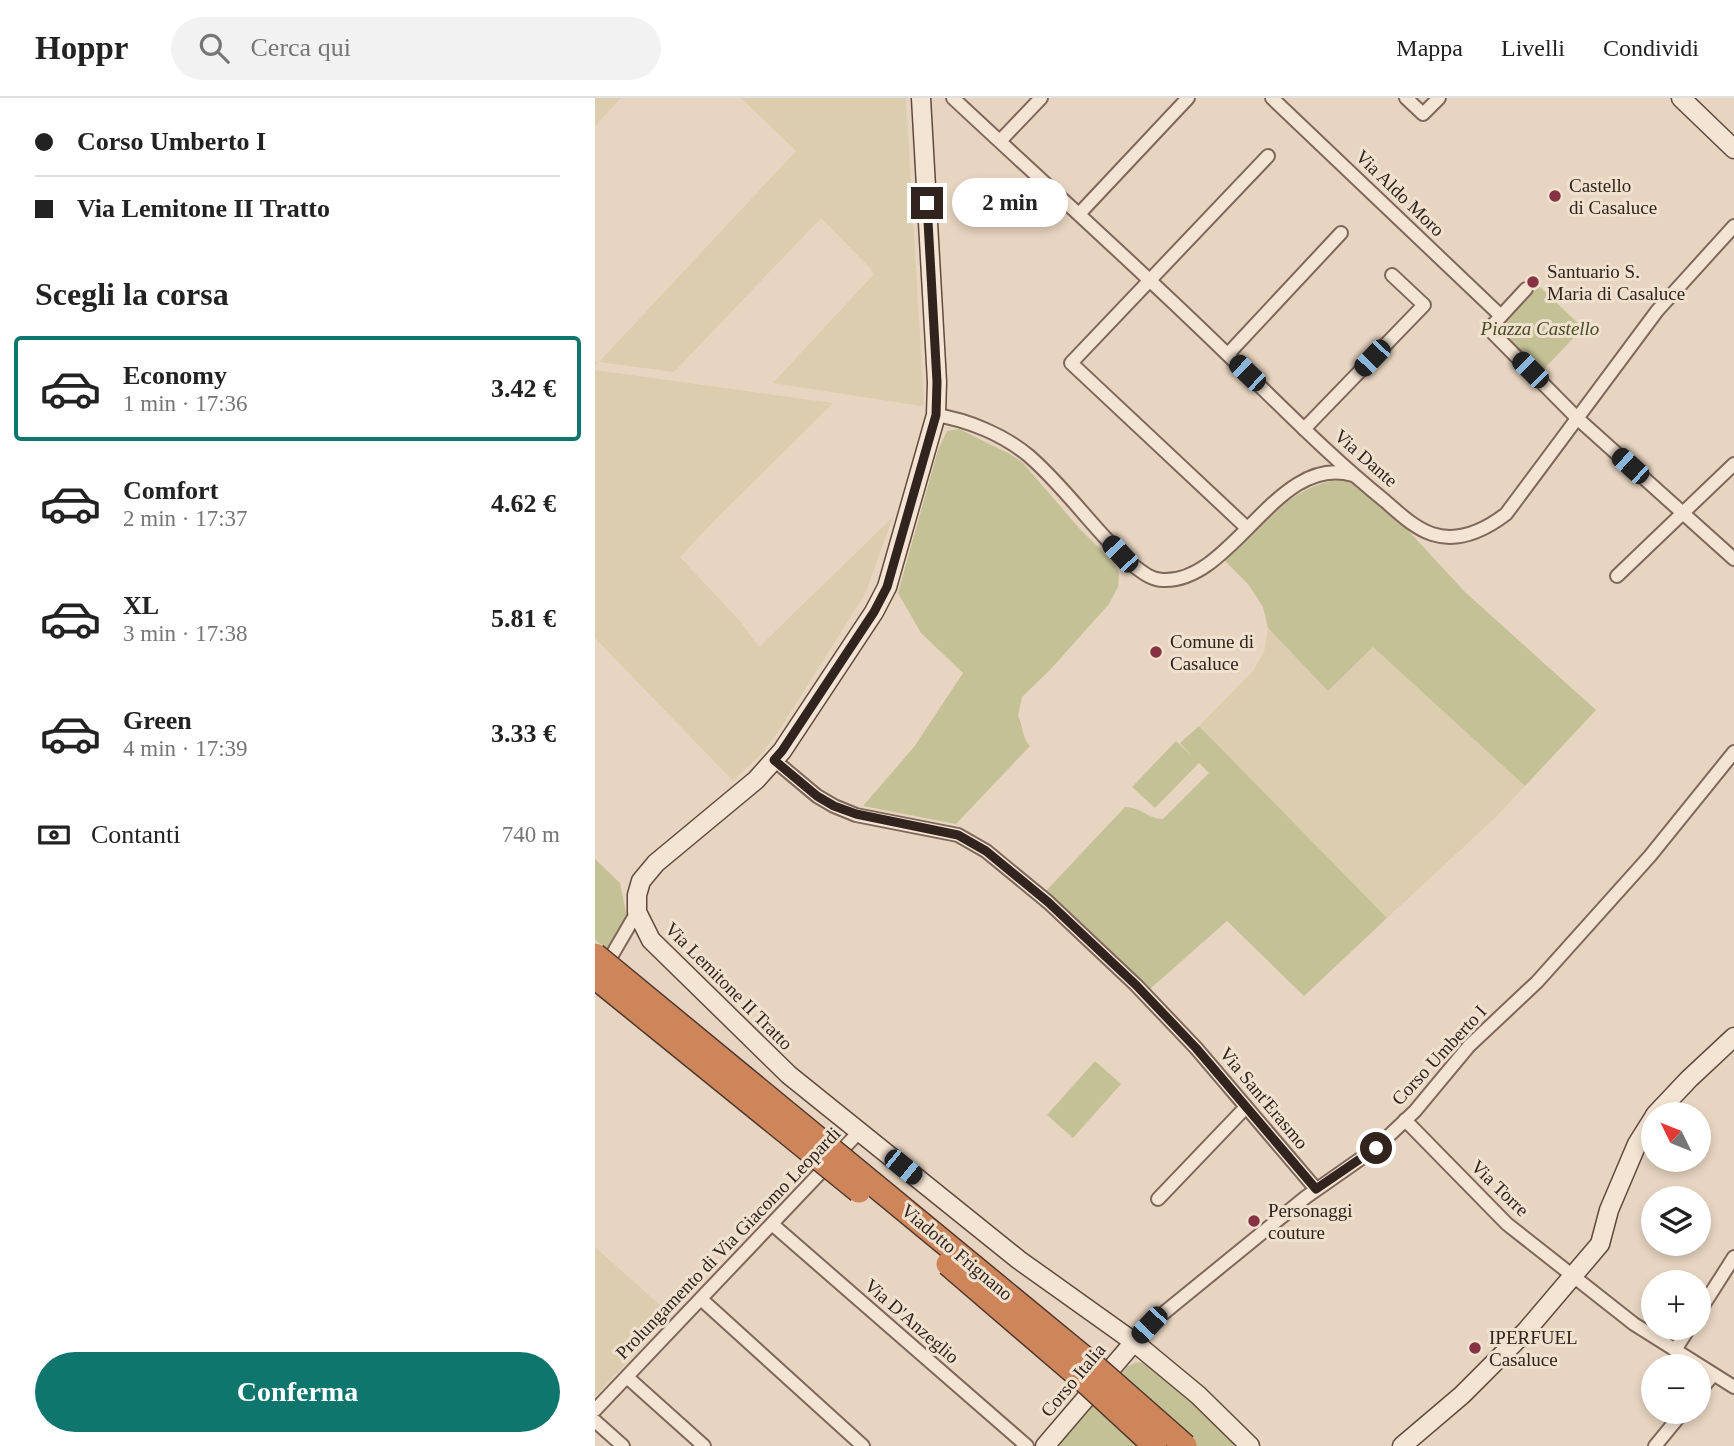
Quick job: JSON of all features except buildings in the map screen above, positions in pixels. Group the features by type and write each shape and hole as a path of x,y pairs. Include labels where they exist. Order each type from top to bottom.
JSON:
{"highway":[{"name":"Viadotto Frignano","path":"603,955 1093,1365 1185,1446"},
{"name":"Viadotto Frignano","path":"595,977 911,1233 1089,1385 1155,1446"}],"street":[{"path":"603,955 637,912 637,895 641,881 656,863 756,780 782,751 856,640 887,587 936,415 937,382 921,98"},
{"name":"Via Dante","path":"953,98 1228,354 1354,476 1426,532 1444,537 1471,534 1494,523 1514,504 1657,311 1734,226"},
{"path":"1000,141 1041,98"},
{"path":"1079,214 1188,98"},
{"name":"Via Aldo Moro","path":"1272,98 1501,316"},
{"path":"1406,98 1423,114 1439,98"},
{"path":"1681,98 1734,149"},
{"path":"1247,528 1071,363 1268,156"},
{"path":"1228,354 1341,233"},
{"path":"1304,429 1424,305 1392,275"},
{"path":"1527,289 1489,328 1577,418 1734,559"},
{"path":"936,415 955,418 983,429 1027,454 1120,554 1154,579 1173,579 1205,565 1286,492 1308,478 1332,472 1354,476"},
{"path":"1617,576 1734,464"},
{"name":"Corso Umberto I","path":"1133,1342 1149,1325 1316,1189 1376,1148 1405,1120 1469,1046 1538,982 1624,885 1734,752"},
{"name":"Via Sant'Erasmo","path":"774,760 817,796 834,806 856,814 958,835 986,851 1048,902 1136,985 1196,1048 1316,1189"},
{"name":"Via Lemitone II Tratto","path":"637,912 651,940 789,1075 1019,1260 1133,1342 1198,1395 1250,1446"},
{"path":"1668,1102 1734,1037"},
{"path":"1158,1199 1246,1107"},
{"name":"Via Torre","path":"1405,1120 1507,1224 1634,1324 1734,1387"},
{"name":"Prolungamento di Via Giacomo Leopardi","path":"595,1410 859,1132"},
{"path":"1402,1446 1462,1395 1526,1331 1600,1244 1609,1210 1641,1138"},
{"name":"Via D'Anzeglio","path":"772,1224 1027,1446"},
{"path":"1711,1292 1734,1257"},
{"path":"701,1299 863,1446"},
{"path":"1675,1350 1681,1340"},
{"name":"Corso Italia","path":"1045,1446 1133,1342"},
{"path":"627,1377 704,1446"},
{"path":"595,1422 623,1446"},
{"path":"1655,1446 1673,1424"}],"shaded area":[{"path":"595,98 621,98 595,126"},
{"path":"741,98 906,98 924,404 921,406 773,383 873,275 871,269 821,218 674,372 599,362 796,151"},
{"path":"595,370 833,403 680,557 740,621 759,647 893,517 865,594 778,732 763,752 733,781 595,638"},
{"path":"1268,628 1328,691 1373,647 1525,786 1497,816 1387,918 1199,726 1253,671 1264,652"},
{"path":"595,1247 671,1315 595,1396"}],"green space":[{"name":"Piazza Castello","path":"1539,286 1583,328 1541,372 1515,346 1505,329 1513,313"},
{"path":"959,429 1023,463 1079,528 1114,563 1119,573 1118,587 1109,604 1022,697 1018,716 1030,746 956,824 863,806 914,747 963,673 921,633 898,593 938,450 947,431"},
{"path":"1339,480 1351,483 1404,526 1465,592 1596,710 1525,786 1373,647 1328,691 1268,628 1263,607 1248,584 1224,560 1262,522 1290,499 1305,490"},
{"path":"1199,726 1387,918 1304,996 1227,921 1150,989 1045,892 1125,807 1163,819 1209,773 1199,763 1155,808 1132,787 1176,741 1192,756 1180,743"},
{"path":"595,859 620,883 627,917 608,950 595,940"},
{"path":"1095,1061 1121,1084 1073,1138 1047,1115"},
{"path":"1137,1362 1148,1364 1175,1384 1240,1446 1055,1446 1128,1366"}],"place":[{"name":"Castello di Casaluce","path":"1555,196"},
{"name":"Santuario S. Maria di Casaluce","path":"1533,282"},
{"name":"Comune di Casaluce","path":"1156,652"},
{"name":"Personaggi couture","path":"1254,1221"},
{"name":"IPERFUEL Casaluce","path":"1475,1348"}],"route":[{"path":"927,203 937,382 936,415 887,587 865,626 774,760 802,785 834,806 856,814 958,835 986,851 1048,902 1136,985 1196,1048 1316,1189 1376,1148"}]}
